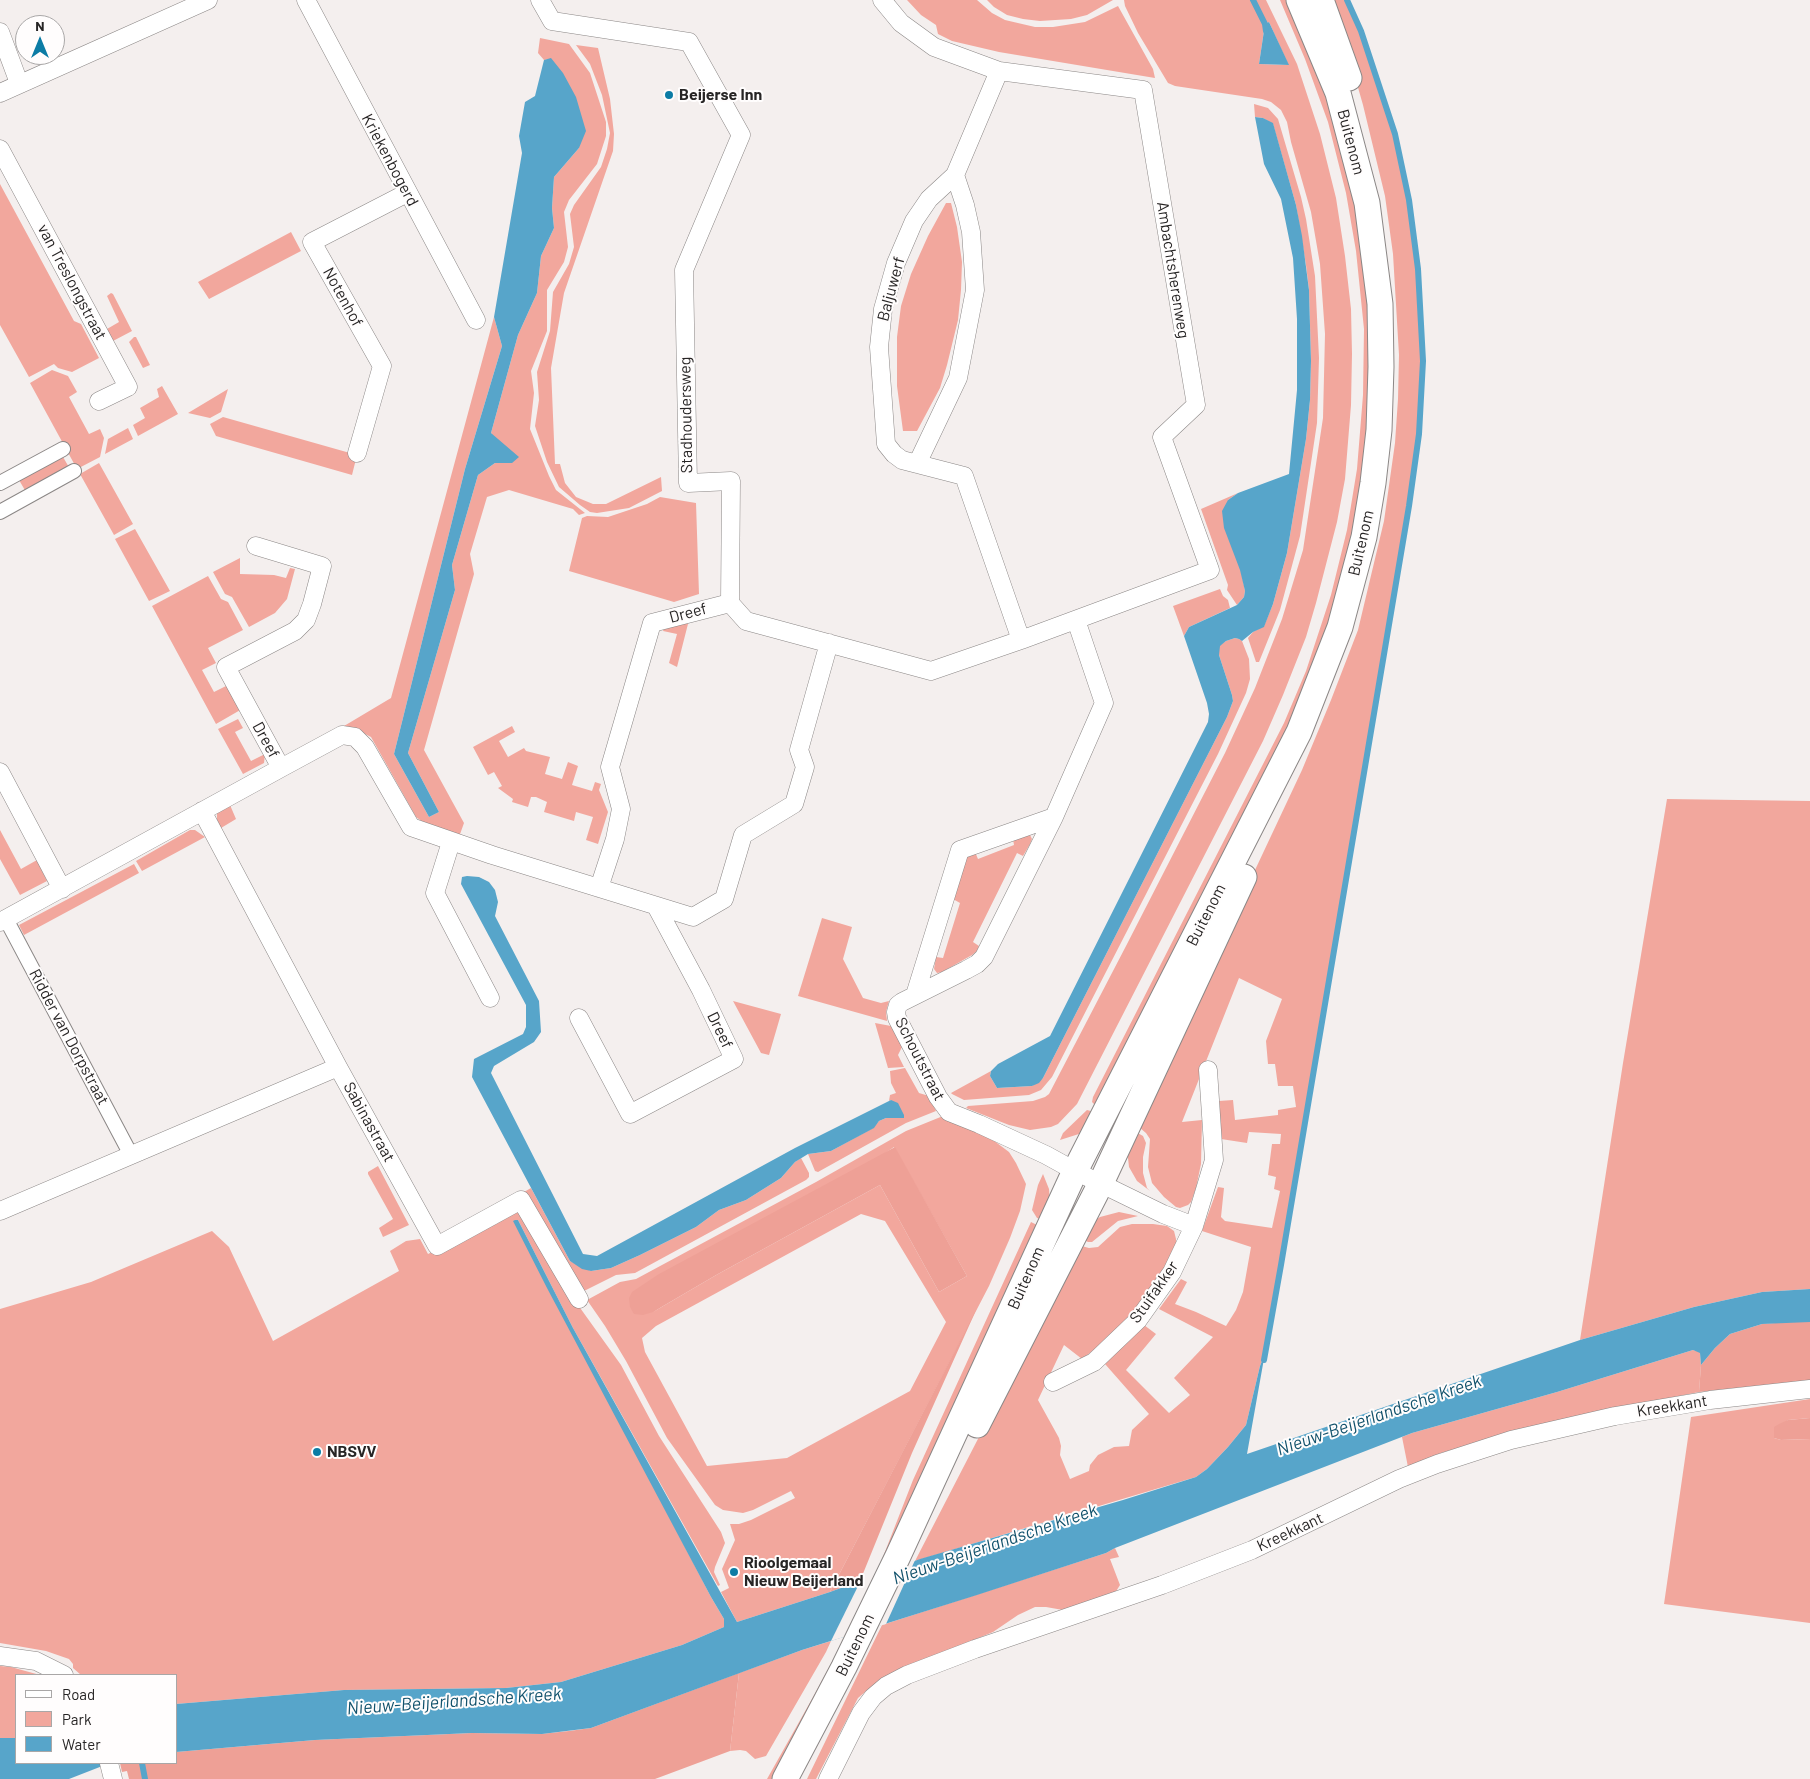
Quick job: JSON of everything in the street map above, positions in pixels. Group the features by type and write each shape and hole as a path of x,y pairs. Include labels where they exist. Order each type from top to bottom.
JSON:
{"main road":[{"name":"Buitenom","path":"905,1554 1075,1171 1298,732 1340,627 1364,537 1380,430 1380,304 1375,253 1367,203 1338,93 1299,0"},
{"name":"Buitenom","path":"801,1779 849,1668 905,1554 1101,1183 1309,735 1350,631 1374,538 1390,429 1392,302 1380,200 1353,89 1321,0"},
{"name":"Buitenom","path":"785,1779 849,1668"}],"street":[{"path":"0,93 208,0"},
{"name":"Kriekenbogerd","path":"306,0 476,320"},
{"name":"Stadhoudersweg","path":"540,0 552,21 689,42 741,135 684,270 688,483 731,481 730,603"},
{"name":"Ambachtsherenweg","path":"882,0 901,24 934,47 999,71 1143,90 1196,405 1162,437 1210,570 1076,620"},
{"path":"0,32 19,83"},
{"name":"Baljuwerf","path":"999,71 955,174 929,199 914,221 896,264 883,309 879,347 886,444 902,460 964,476 1022,640"},
{"name":"van Treslongstraat","path":"0,149 128,387 99,401"},
{"path":"917,464 958,378 976,290 971,232 955,174"},
{"name":"Notenhof","path":"357,453 382,366 312,242 407,193"},
{"path":"0,483 63,449"},
{"path":"0,512 74,471"},
{"name":"Dreef","path":"256,546 322,566 306,620 295,631 226,666 282,768 342,735 355,737 365,747 411,827 451,842 656,906 701,990 734,1059 630,1114 579,1018"},
{"path":"730,603 746,620 930,670 1076,620"},
{"name":"Dreef","path":"599,888 615,839 621,809 610,766 652,622 730,603"},
{"name":"Schoutstraat","path":"1075,1171 1046,1155 949,1112 938,1097 897,1018 896,1012 898,1006 915,995 977,964 984,957 1054,817 1104,703 1076,620"},
{"path":"656,906 692,917 724,899 743,835 794,804 805,766 799,750 829,643"},
{"path":"3,921 282,768"},
{"path":"0,772 62,889"},
{"name":"Sabinastraat","path":"202,812 338,1067 437,1246 521,1200 579,1299"},
{"name":"Schoutstraat","path":"915,995 960,850 1054,817"},
{"path":"451,842 435,893 490,998"},
{"name":"Ridder van Dorpstraat","path":"3,921 131,1155"},
{"path":"0,1211 338,1067"},
{"name":"Stuifakker","path":"1054,1382 1094,1362 1138,1320 1172,1272 1194,1226 1214,1160 1208,1070"},
{"path":"1075,1171 1163,1214 1194,1226"},
{"name":"Kreekkant","path":"828,1779 861,1713 873,1697 886,1686 975,1648 1162,1585 1252,1550 1390,1483 1437,1464 1511,1440 1615,1416 1710,1400 1810,1389"},
{"path":"0,1656 36,1661 62,1674"}],"green space":[{"path":"907,0 977,0 992,13 1005,20 1035,27 1053,27 1085,22 1118,6 1153,69 1155,78 999,52 952,41 938,34 936,25 921,15"},
{"path":"987,0 1113,0 1087,15 1071,19 1040,21 1007,15"},
{"path":"1124,0 1266,0 1297,64 1320,134 1336,198 1345,256 1351,309 1352,354 1351,405 1345,479 1337,522 1306,637 1263,741 1077,1104 1058,1124 1030,1130 1009,1125 966,1108 968,1106 1033,1101 1049,1094 1126,946 1225,753 1255,688 1282,619 1303,550 1323,418 1325,334 1320,264 1311,212 1287,122 1281,110 1271,102 1262,99 1175,86 1168,83 1138,33","holes":["1269,22 1288,64 1259,64 1265,24"]},
{"path":"1280,0 1292,0 1323,72 1367,251 1374,398 1357,532 1315,674 1095,1105 1092,1102 1093,1097 1284,723 1306,671 1331,595 1347,530 1357,469 1363,395 1364,329 1356,251 1346,193 1328,122 1305,59"},
{"path":"1327,0 1347,0 1361,31 1395,134 1409,200 1418,269 1423,361 1419,434 1409,506 1281,1265 1265,1353 1260,1366 1246,1425 1207,1469 1196,1477 915,1561 1078,1245 1089,1248 1098,1247 1120,1227 1132,1224 1167,1226 1174,1231 1176,1239 1176,1243 1159,1278 1128,1318 1099,1346 1082,1359 1064,1345 1038,1400 1059,1438 1061,1446 1060,1455 1070,1479 1089,1471 1090,1465 1098,1455 1114,1447 1129,1446 1132,1430 1149,1414 1105,1364 1144,1325 1156,1334 1126,1370 1169,1413 1190,1395 1174,1378 1213,1337 1159,1309 1181,1279 1187,1282 1175,1304 1226,1326 1236,1310 1243,1292 1251,1247 1202,1231 1218,1187 1224,1188 1221,1217 1225,1221 1272,1228 1280,1191 1274,1189 1276,1177 1268,1175 1272,1144 1280,1144 1281,1134 1249,1132 1247,1143 1221,1139 1219,1101 1233,1100 1235,1120 1278,1115 1278,1110 1296,1107 1293,1086 1278,1086 1275,1064 1268,1064 1266,1041 1282,999 1239,978 1182,1122 1202,1120 1201,1164 1196,1188 1188,1205 1180,1208 1176,1207 1152,1183 1148,1167 1150,1139 1140,1128 1209,968 1302,770 1331,700 1358,630 1384,521 1395,443 1398,399 1399,355 1393,254 1385,196 1363,105 1353,70"},
{"path":"540,38 569,44 590,73 606,122 606,136 597,164 569,200 564,212 568,247 564,262 547,290 547,331 531,371 534,393 530,429 556,490 585,513 579,515 573,509 509,490 487,497 470,554 474,574 424,750 464,823 459,837 431,828 416,817 371,737 357,730 339,729 391,698 494,317 502,346 465,469 394,754 429,817 439,812 408,753 455,590 452,565 478,475 495,463 512,463 491,433 518,335 537,293 541,256 554,228 552,208 554,177 579,148 551,59 544,60 538,53"},
{"path":"576,45 598,48 610,99 614,134 613,151 564,293 551,368 555,464 560,464 565,483 576,497 593,504 606,504 661,477 662,491 629,508 597,513 590,512 559,487 547,462 535,426 539,400 537,372 550,331 553,292 569,264 574,247 570,214 574,205 601,167 610,133 602,95 590,64"},
{"path":"1254,104 1268,108 1278,119 1301,197 1315,276 1319,358 1317,423 1300,536 1280,610 1259,662 1256,662 1248,638 1253,632 1264,626 1273,604 1287,553 1306,439 1311,361 1309,290 1296,205 1273,124 1263,118 1255,117"},
{"path":"0,184 74,321 81,324 99,358 72,372 58,368 54,364 29,377 0,325"},
{"path":"946,203 951,203 962,262 958,320 940,388 917,431 903,431 897,386 897,337 901,306 911,274 928,236"},
{"path":"291,232 301,251 209,299 198,282"},
{"path":"111,293 132,331 113,341 107,329 119,322 107,296"},
{"path":"136,337 150,365 143,368 129,342"},
{"path":"52,370 68,376 77,392 69,397 89,434 100,429 104,438 100,457 77,469 30,383"},
{"path":"162,386 178,414 138,436 133,425 145,418 140,408 159,397 157,389"},
{"path":"228,389 221,412 210,418 188,413"},
{"path":"223,417 357,455 352,475 216,436 210,424"},
{"path":"128,428 133,439 105,454 108,439"},
{"path":"63,457 70,469 26,492 19,480"},
{"path":"99,463 133,524 114,535 80,474"},
{"path":"1238,493 1228,500 1245,591 1244,597 1237,605 1227,590 1228,585 1201,509"},
{"path":"660,497 696,503 699,594 674,602 569,571 582,518 587,516 608,517 647,504"},
{"path":"135,529 170,591 149,601 115,539"},
{"path":"240,558 240,574 274,575 286,578 290,568 295,569 287,599 275,613 249,627 232,597 225,594 213,572"},
{"path":"208,576 221,599 228,602 243,630 208,648 216,663 202,670 214,692 228,685 242,709 216,724 152,606"},
{"path":"1220,589 1223,596 1228,600 1230,608 1189,627 1184,636 1173,606"},
{"path":"689,620 677,667 669,663 677,634 663,631 664,628"},
{"path":"1235,638 1242,641 1249,659 1250,679 1246,693 1218,754 1052,1077 1041,1090 1029,1095 964,1100 952,1094 991,1071 990,1076 997,1088 1032,1086 1043,1078 1227,717 1233,701 1219,655 1219,646"},
{"path":"238,719 243,728 235,732 251,761 265,754 264,763 243,774 218,729"},
{"path":"512,726 515,732 499,741 508,757 524,748 526,751 550,757 545,774 562,779 568,762 578,766 572,785 592,791 595,782 601,784 599,790 608,812 598,844 586,840 593,817 576,812 574,821 544,812 547,802 536,797 531,797 528,807 512,802 513,799 498,788 502,786 494,772 488,775 473,747"},
{"path":"1667,799 1810,801 1810,1289 1762,1292 1694,1307 1580,1340 1623,1063"},
{"path":"230,805 236,819 221,828 217,820 217,812"},
{"path":"0,830 21,869 37,860 47,881 20,895 0,859"},
{"path":"190,830 195,830 205,837 142,871 136,861"},
{"path":"1030,835 1032,839 1030,844 1023,856 1017,853 973,942 979,946 977,951 942,972 937,973 934,969 936,957 943,958 960,903 953,899 966,858 975,852 978,859 1014,845 1013,839"},
{"path":"134,864 139,873 24,935 19,925"},
{"path":"822,918 852,927 843,959 863,998 881,1003 889,1001 886,1012 887,1021 798,996"},
{"path":"733,1001 781,1014 769,1055 761,1053"},
{"path":"875,1023 891,1026 902,1047 898,1055 904,1067 888,1068"},
{"path":"905,1068 919,1093 929,1096 936,1111 906,1123 818,1172 815,1171 808,1154 831,1151 873,1128 879,1121 886,1118 897,1118 891,1100 889,1101 890,1095 896,1093 891,1083 890,1071"},
{"path":"1087,1110 1098,1113 1082,1133 1060,1140 1063,1133"},
{"path":"943,1116 993,1140 1009,1152 1026,1184 1020,1211 989,1286 830,1592 737,1622 721,1592 729,1588 722,1569 735,1540 730,1524 739,1524 751,1520 795,1498 791,1491 743,1513 723,1510 715,1505 667,1438 626,1361 587,1300 620,1282 636,1279 906,1131","holes":["894,1147 967,1276 939,1292 880,1185 653,1312","861,1214 885,1221 946,1322 910,1391 787,1458 707,1466 645,1352 642,1338 656,1326"]},
{"path":"1136,1132 1143,1136 1146,1143 1143,1157 1143,1173 1147,1188 1150,1191 1137,1181 1129,1167 1127,1149"},
{"path":"801,1158 809,1173 809,1177 806,1180 635,1273 616,1275 584,1291 555,1250 524,1192 531,1188 570,1261 591,1271 611,1268 696,1227 719,1210 746,1200 781,1178"},
{"path":"378,1166 409,1225 383,1237 379,1228 393,1219 368,1174 368,1172"},
{"path":"1043,1174 1049,1189 1050,1202 1045,1221 1037,1218 1032,1210 1038,1185"},
{"name":"NBSVV","path":"519,1211 573,1298 621,1365 659,1436 721,1532 725,1543 714,1572 720,1585 718,1586 573,1328 518,1220 515,1220 724,1619 724,1627 682,1645 561,1682 506,1688 344,1690 178,1704 178,1674 80,1674 73,1668 73,1664 69,1659 46,1651 0,1643 0,1309 91,1282 212,1231 229,1247 273,1341 399,1271 390,1251 406,1241 420,1239 428,1254"},
{"path":"1119,1212 1138,1216 1118,1221 1092,1242 1080,1238 1094,1221 1100,1217"},
{"path":"1031,1222 1041,1227 937,1460 881,1562 913,1480"},
{"path":"1693,1350 1700,1352 1699,1392 1517,1431 1441,1453 1408,1467 1402,1437"},
{"path":"1810,1399 1810,1418 1788,1420 1774,1438 1781,1440 1810,1439 1810,1623 1664,1604 1691,1417"},
{"path":"1115,1548 1119,1557 1110,1559 1120,1585 1115,1593 1063,1610 1035,1607 1018,1615 993,1632 893,1673 858,1698 816,1779 807,1779 882,1625 1106,1553"},
{"path":"846,1636 777,1779 767,1779 812,1699"},
{"path":"831,1641 766,1756 755,1759 746,1751 730,1751 739,1673"},
{"path":"0,1666 36,1674 15,1674 15,1738 0,1738"}],"shaded area":[{"path":"895,1147 967,1276 939,1292 880,1185 653,1312 643,1315 634,1314 630,1307 629,1298 632,1292 659,1274"},
{"path":"977,1308 912,1453 860,1581 830,1592"},
{"path":"1810,1322 1810,1380 1699,1392 1701,1365 1730,1334 1762,1324"},
{"path":"1810,1418 1810,1439 1781,1440 1774,1438 1774,1427 1779,1424 1788,1420"},
{"path":"739,1673 730,1751 655,1779 129,1779 127,1771 122,1772 120,1764 178,1764 178,1752 315,1740 472,1733 541,1734 591,1728"}],"water":[{"path":"1269,22 1289,65 1259,64 1265,24"},
{"path":"551,58 563,73 576,97 586,131 579,148 554,177 552,208 554,228 541,256 537,293 518,335 491,433 519,457 512,463 495,463 478,475 452,565 455,590 408,753 439,812 429,817 394,754 465,469 502,346 494,317 522,153 519,136 525,102 535,96 544,60"},
{"path":"1255,117 1263,118 1273,123 1296,205 1309,290 1310,400 1306,439 1287,553 1273,604 1264,627 1253,632 1242,641 1235,638 1226,641 1220,646 1219,655 1233,701 1227,717 1043,1078 1039,1083 1032,1086 997,1088 990,1076 991,1071 998,1064 1050,1036 1208,722 1207,703 1184,636 1189,627 1237,605 1244,597 1245,591 1240,570 1224,528 1222,511 1228,500 1238,493 1289,474 1297,390 1297,319 1293,258 1281,199 1264,164"},
{"path":"462,877 479,877 489,882 495,890 498,902 495,916 539,1001 541,1032 534,1042 494,1066 491,1073 583,1254 597,1256 795,1148 891,1100 898,1103 904,1118 886,1118 879,1121 874,1128 831,1151 808,1154 795,1162 781,1178 746,1200 719,1210 696,1227 640,1255 611,1268 591,1271 582,1269 570,1261 472,1077 474,1059 523,1034 526,1027 526,1005 461,884"},
{"name":"Nieuw-Beijerlandsche Kreek","path":"518,1220 573,1328 737,1622 830,1592 920,1559 1196,1477 1207,1469 1246,1425 1260,1366 1265,1353 1247,1454 1580,1340 1694,1307 1762,1292 1810,1289 1810,1322 1762,1324 1730,1334 1701,1365 1700,1353 1693,1350 1557,1392 1412,1433 1106,1553 802,1650 591,1728 542,1734 472,1733 315,1740 178,1752 178,1704 344,1690 506,1688 561,1682 682,1645 724,1627 724,1619 513,1221"},
{"path":"0,1738 15,1738 15,1764 107,1764 69,1779 0,1779"}],"pier":[{"path":"916,1558 886,1624 831,1641 862,1578"}],"waterway":[{"path":"1253,0 1265,24 1266,31"},
{"path":"1264,1360 1409,506 1419,434 1423,361 1418,269 1409,200 1395,134 1361,31 1347,0"},
{"path":"142,1764 145,1779"}],"place":[{"name":"Beijerse Inn","path":"669,95"},
{"name":"NBSVV","path":"317,1452"},
{"name":"Rioolgemaal Nieuw Beijerland","path":"734,1572"}]}
